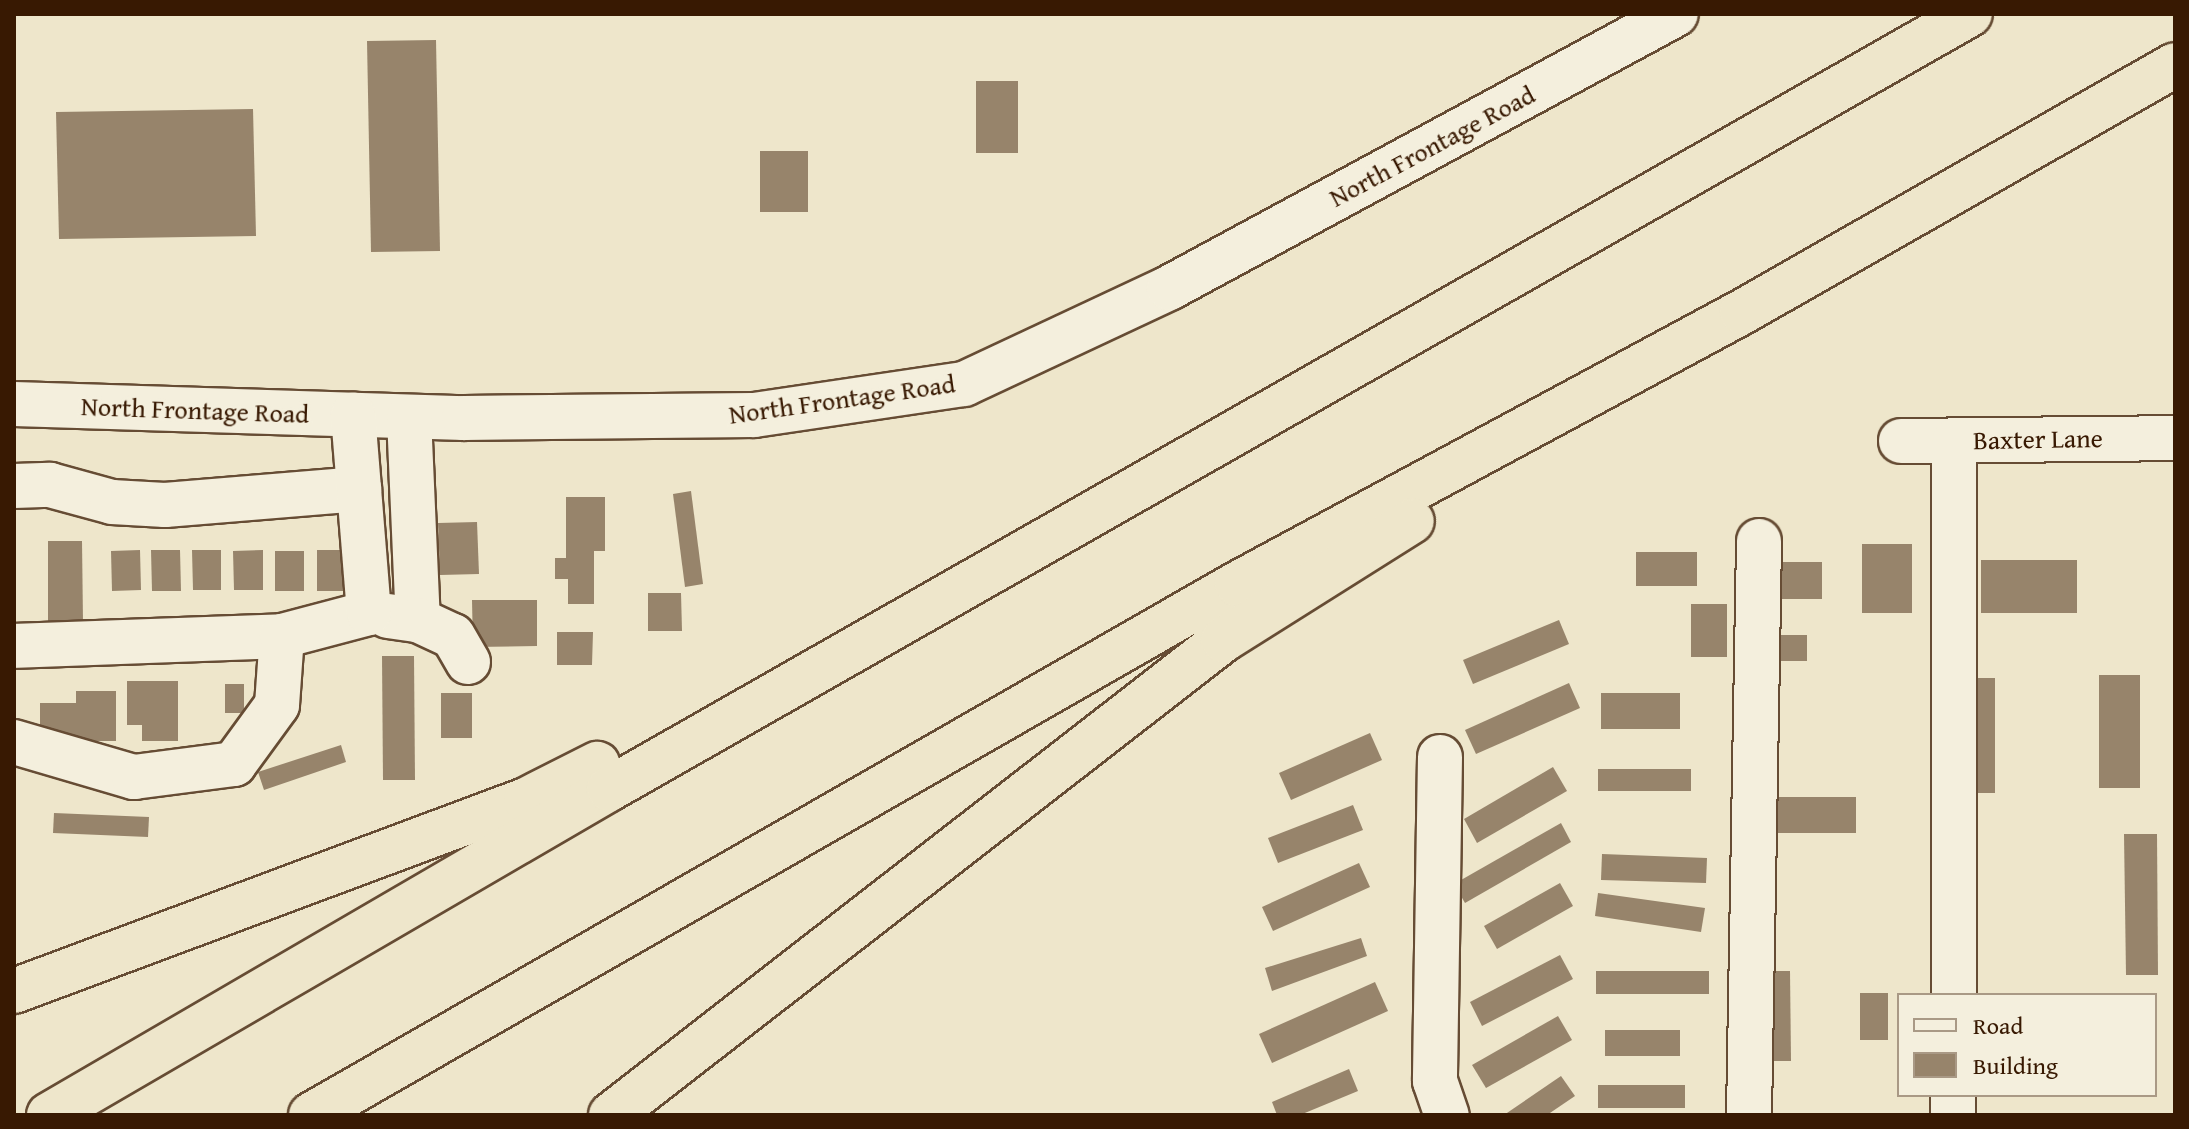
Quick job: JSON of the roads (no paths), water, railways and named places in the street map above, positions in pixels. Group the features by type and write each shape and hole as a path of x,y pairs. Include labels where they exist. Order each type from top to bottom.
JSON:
{"highway":[{"path":"49,1115 1077,522 1970,14"},
{"path":"311,1115 1237,584 1742,312 2175,65"},
{"path":"611,1115 1223,640 1742,312"},
{"path":"14,991 526,800 1077,522"}],"street":[{"name":"North Frontage Road","path":"14,404 409,417 754,415 964,384 1169,288 1676,14"},
{"path":"353,415 369,613"},
{"path":"409,417 418,620"},
{"name":"Baxter Lane","path":"1901,441 2175,438"},
{"path":"1954,441 1954,993"},
{"path":"14,486 50,485 112,502 165,505 359,489"},
{"path":"1749,1115 1759,541"},
{"path":"14,646 282,636 369,613 418,620 453,636 468,662"},
{"path":"14,742 134,777 234,764 277,705 282,636"},
{"path":"1440,757 1435,1081 1447,1115"}]}
